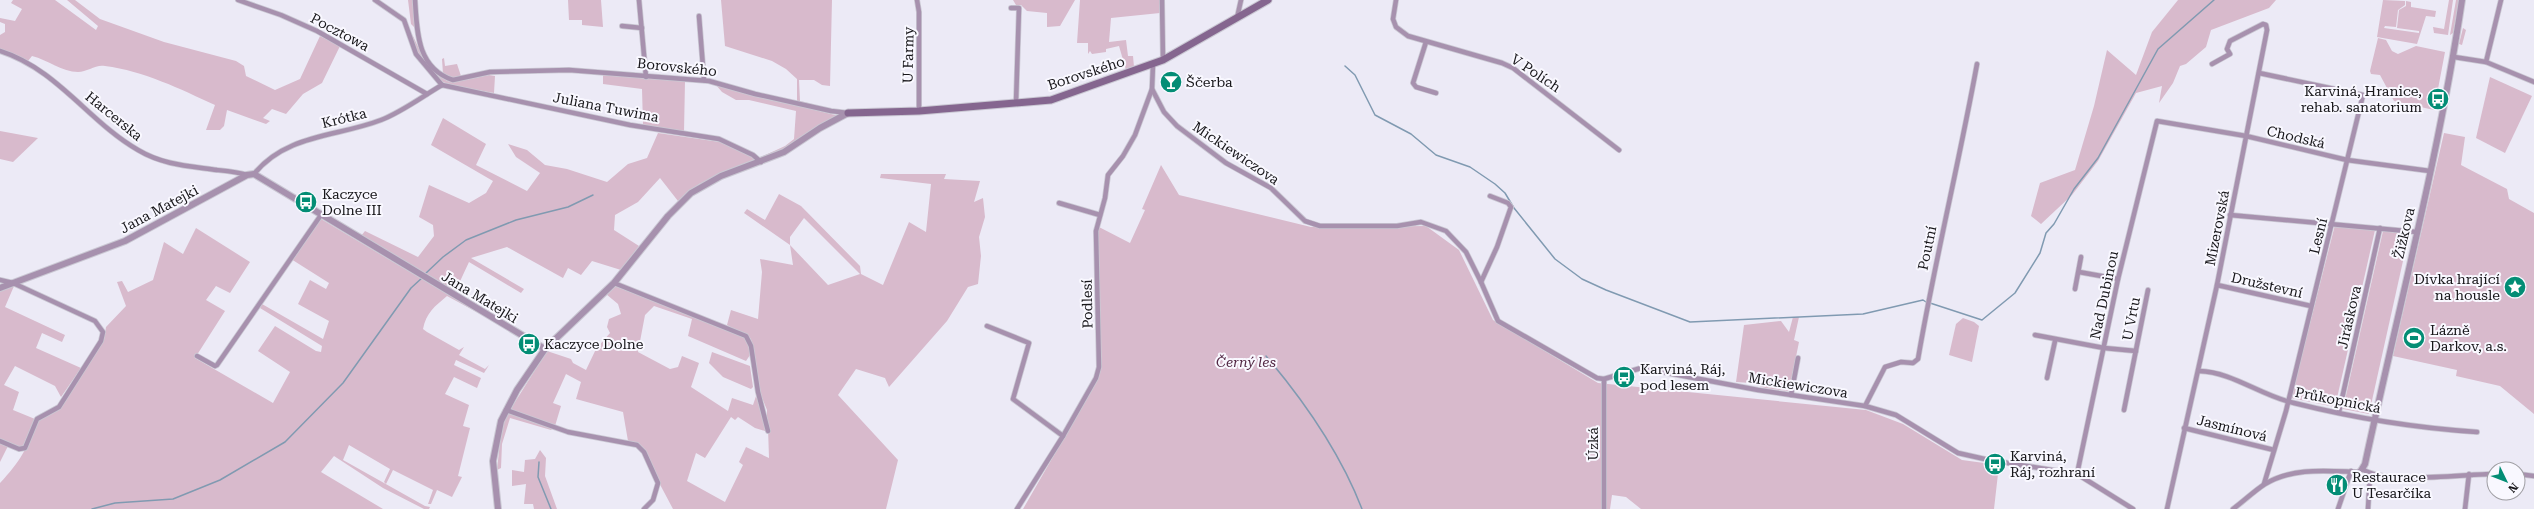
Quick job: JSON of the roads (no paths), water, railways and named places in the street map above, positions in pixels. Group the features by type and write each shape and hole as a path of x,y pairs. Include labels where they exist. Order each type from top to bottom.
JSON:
{"main road":[{"name":"Borovského","path":"848,113 919,111 1050,100 1163,60 1268,0"}],"street":[{"name":"Pocztowa","path":"238,0 281,15 317,31 427,94"},
{"path":"375,0 404,20 416,54 442,85"},
{"name":"Borovského","path":"415,0 417,37 421,50 428,63 436,71 453,80 490,72 569,70 646,77 704,80 836,115"},
{"path":"639,0 646,77"},
{"name":"U Farmy","path":"917,0 920,12 919,111"},
{"path":"1162,0 1163,60"},
{"path":"1237,18 1241,0"},
{"name":"V Polích","path":"1396,0 1392,19 1396,27 1408,36 1502,63 1513,68 1619,150"},
{"name":"Žižkova","path":"2362,469 2365,464 2417,232 2454,58 2462,0"},
{"path":"2486,62 2493,27 2501,0"},
{"path":"1012,8 1020,8 1016,103"},
{"path":"699,16 704,80"},
{"name":"Mizerovská","path":"2167,509 2184,428 2199,371 2259,73 2267,30 2263,24 2230,41 2227,48 2230,54 2212,64"},
{"path":"622,26 642,28"},
{"path":"1426,42 1413,83 1416,87 1436,93"},
{"name":"Harcerska","path":"0,51 17,57 47,76 117,136 152,158 171,164 250,175"},
{"path":"2454,58 2486,62 2534,82"},
{"name":"Mickiewiczova","path":"1153,64 1152,89 1164,112 1177,126 1226,163 1271,188 1305,221 1320,226 1429,224 1446,231 1454,237 1466,252 1498,321 1591,375 1604,379 1641,368 1791,395 1865,406 1896,415 1958,453 1989,460 2077,474 2133,509"},
{"name":"Poutní","path":"1865,406 1886,367 1900,362 1913,363 1918,359 1939,241 1961,151 1977,64"},
{"name":"Lesní","path":"2259,73 2363,95 2333,223 2288,402 2264,484"},
{"name":"Krótka","path":"250,175 285,149 308,138 346,132 382,120 442,85"},
{"name":"Juliana Tuwima","path":"442,85 630,125 719,139 754,155 761,162"},
{"name":"Podlesí","path":"1017,509 1064,436 1096,378 1099,366 1096,231 1108,175 1123,156 1135,135 1152,89"},
{"path":"498,509 493,461 497,434 506,410 545,349 614,283 668,216 691,193 722,176 784,152 820,128 829,125 836,115 848,113"},
{"name":"Chodská","path":"2157,121 2246,136 2347,160 2430,171"},
{"name":"Nad Dubinou","path":"2077,474 2118,278 2157,121"},
{"name":"Jana Matejki","path":"0,288 125,241 250,175 321,214 545,349"},
{"path":"1481,282 1497,248 1511,207 1508,202 1490,196"},
{"path":"1059,203 1100,215"},
{"path":"198,356 217,366 321,214"},
{"path":"2230,215 2333,223 2417,232"},
{"name":"Jiráskova","path":"2339,412 2380,228"},
{"path":"2074,289 2082,257"},
{"path":"2079,272 2118,278"},
{"path":"0,280 13,283 96,321 103,332 101,341 59,407 37,419 25,448 19,449 0,441"},
{"path":"614,283 746,336 751,346 758,392 765,413 768,432"},
{"name":"Družstevní","path":"2217,285 2311,306"},
{"name":"U Vrtu","path":"2124,410 2148,290"},
{"path":"987,326 1029,343 1013,399 1064,436"},
{"name":"U Vrtu","path":"2035,335 2055,341 2136,351"},
{"path":"2047,378 2055,341"},
{"path":"1791,395 1798,358"},
{"name":"Průkopnická","path":"2199,371 2214,371 2288,402 2424,429 2477,432"},
{"name":"Úzká","path":"1604,379 1604,509"},
{"path":"506,410 568,432 637,445 644,452 658,483 653,500 644,509"},
{"name":"Jasmínová","path":"2184,428 2274,450"},
{"path":"2233,509 2264,484 2282,476 2301,472 2351,471 2362,469 2370,475 2417,477 2486,474"},
{"path":"2338,509 2343,500 2351,471"},
{"path":"2465,509 2469,474"},
{"path":"2368,509 2370,475"}],"waterway":[{"path":"1930,303 1982,320 2015,293 2040,253 2046,233 2054,224 2074,189 2098,158 2158,49 2214,0"},
{"path":"1345,66 1355,75 1375,115 1411,134 1436,155 1470,167 1495,184 1505,193 1514,208 1555,259 1582,279 1606,290 1690,322 1863,314 1923,300 1926,302"},
{"path":"425,274 443,257 466,240 516,220 568,207 593,195"},
{"path":"92,509 115,503 173,499 220,480 285,442 343,383 411,288 423,277"},
{"path":"1266,356 1294,391 1320,428 1343,468 1362,509"},
{"path":"539,462 538,477 551,509"}],"place":[{"name":"Ščerba","path":"1171,82"},
{"name":"Karviná, Hranice, rehab. sanatorium","path":"2438,99"},
{"name":"Kaczyce Dolne III","path":"306,202"},
{"name":"Dívka hrající na housle","path":"2515,287"},
{"name":"Lázně Darkov, a.s.","path":"2414,338"},
{"name":"Kaczyce Dolne","path":"529,344"},
{"name":"Karviná, Ráj, pod lesem","path":"1624,377"},
{"name":"Karviná, Ráj, rozhraní","path":"1995,464"},
{"name":"Restaurace U Tesarčíka","path":"2337,485"}],"park label":[{"name":"Černý les","path":"1246,362"}]}
